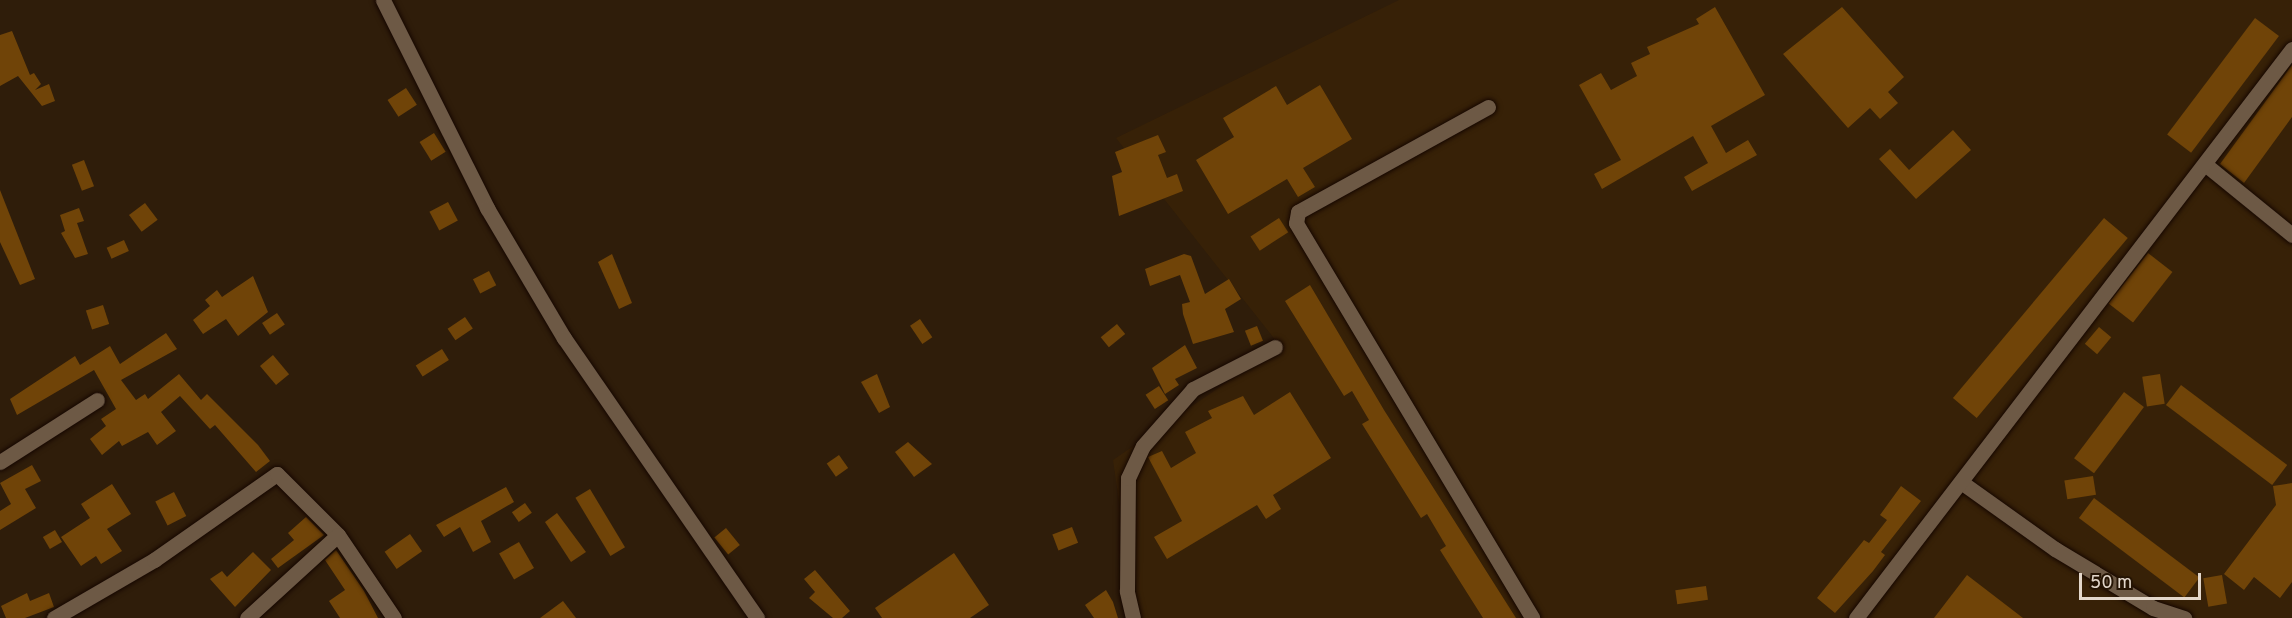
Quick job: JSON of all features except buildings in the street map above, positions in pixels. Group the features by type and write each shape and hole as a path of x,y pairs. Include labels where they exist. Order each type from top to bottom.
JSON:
{"street":[{"path":"383,0 487,208 564,338 757,618"},
{"path":"1856,618 2206,165 2292,49"},
{"path":"1488,107 1298,212 1296,223 1532,618"},
{"path":"2206,165 2292,235"},
{"path":"1133,618 1127,591 1128,478 1143,446 1193,389 1275,347"},
{"path":"0,462 97,400"},
{"path":"54,618 154,560 277,474 338,535 394,618"},
{"path":"1961,482 2055,549 2153,608 2184,618"},
{"path":"248,618 338,535"}],"shaded area":[{"path":"1399,0 2292,0 2292,618 1136,618 1113,460 1280,346 1116,138"}]}
